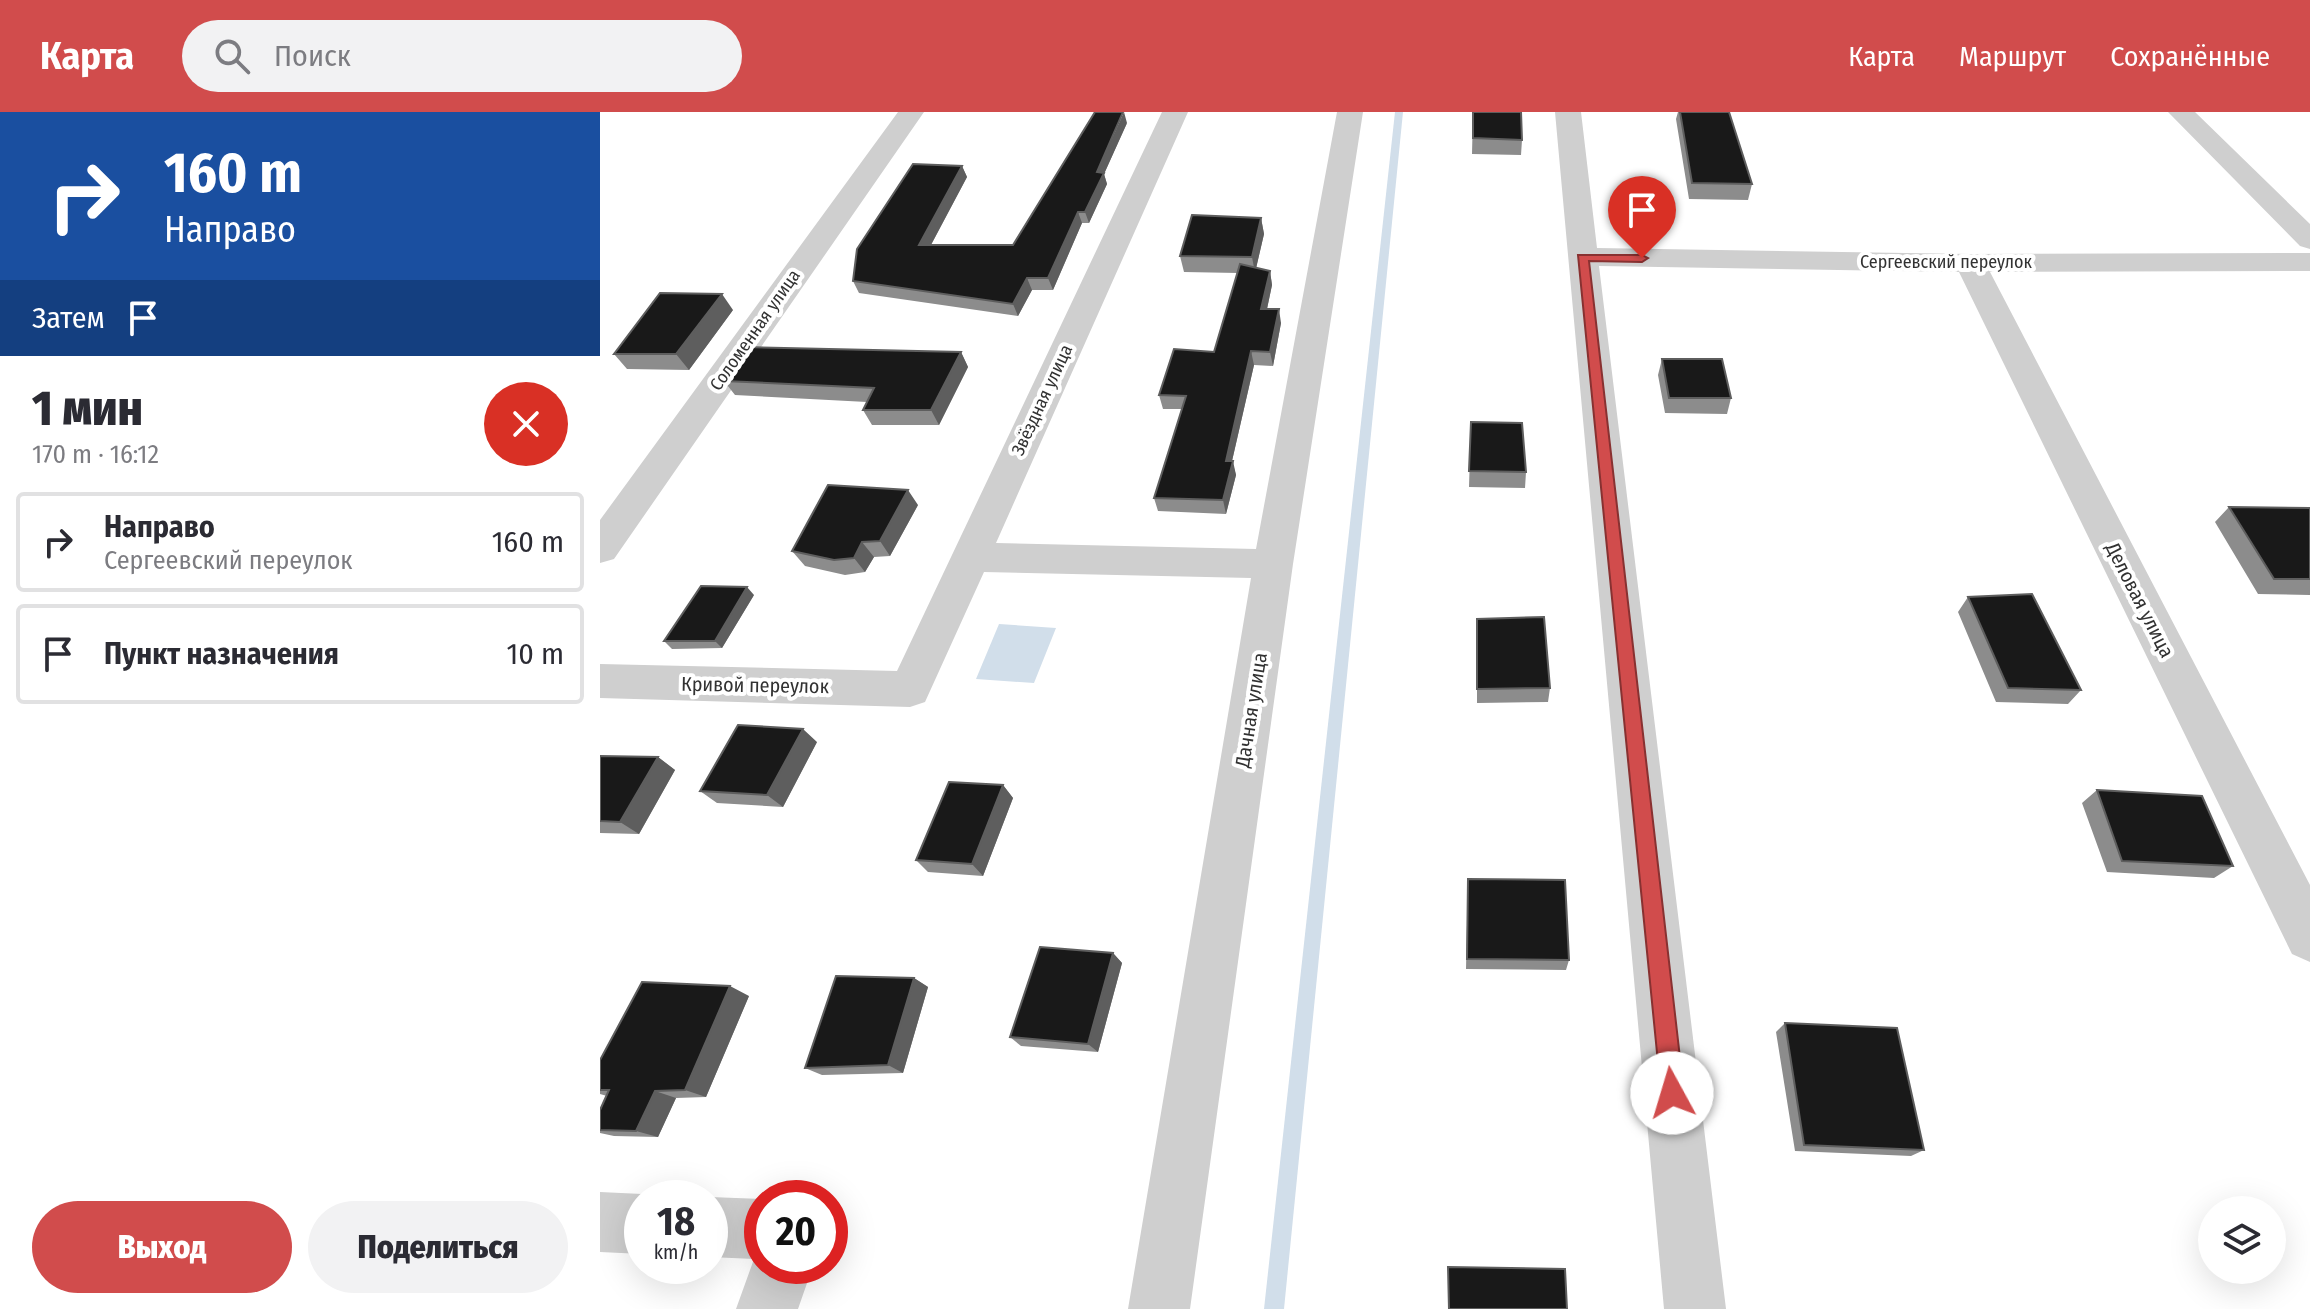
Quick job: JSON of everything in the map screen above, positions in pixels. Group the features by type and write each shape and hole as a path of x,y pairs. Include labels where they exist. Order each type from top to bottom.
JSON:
{"street":[{"name":"Соломенная улица","path":"600,549 911,112"},
{"name":"Звёздная улица","path":"910,689 1175,112"},
{"name":"Дачная улица","path":"1159,1309 1273,564 1350,112"},
{"path":"1568,112 1695,1309"},
{"path":"2181,112 2310,240"},
{"name":"Сергеевский переулок","path":"1582,257 1970,263 2310,262"},
{"name":"Деловая улица","path":"1970,263 2310,937"},
{"path":"970,557 1273,564"},
{"name":"Кривой переулок","path":"600,681 910,689"},
{"path":"600,1222 624,1223"},
{"path":"767,1309 776,1284"}],"shaded area":[{"path":"999,624 1056,628 1034,683 976,679"}],"building":[{"path":"1095,112 1123,112 1097,172 1104,173 1085,212 1078,212 1048,278 1027,278 1013,304 853,281 857,249 913,164 962,166 919,245 1013,245"},
{"path":"1473,112 1521,112 1522,140 1473,138"},
{"path":"1680,112 1729,112 1752,184 1692,183"},
{"path":"1192,215 1261,218 1252,257 1180,256"},
{"path":"1240,264 1270,271 1261,309 1279,309 1270,352 1251,351 1226,461 1233,461 1223,500 1154,498 1186,396 1159,395 1174,349 1214,352"},
{"path":"660,293 722,294 676,354 614,354"},
{"path":"744,347 961,352 931,410 863,410 874,388 724,381 725,374"},
{"path":"1662,359 1722,359 1731,398 1669,398"},
{"path":"1471,422 1522,423 1526,472 1469,471"},
{"path":"828,485 908,490 880,541 862,542 854,558 834,560 792,551"},
{"path":"2229,507 2310,508 2310,579 2274,579"},
{"path":"701,586 747,587 715,641 664,641"},
{"path":"2032,594 2081,690 2008,688 1968,597"},
{"path":"1544,617 1550,688 1477,689 1477,619"},
{"path":"738,725 803,729 767,795 700,791"},
{"path":"600,756 658,757 620,822 600,821"},
{"path":"949,782 1003,785 972,864 916,860"},
{"path":"2097,790 2202,796 2233,866 2122,861"},
{"path":"1468,879 1565,880 1569,960 1467,959"},
{"path":"1040,947 1113,953 1088,1044 1010,1037"},
{"path":"836,976 914,978 888,1065 805,1068"},
{"path":"642,982 730,986 685,1090 655,1091 636,1131 600,1130 600,1110 609,1090 600,1090 600,1060"},
{"path":"1785,1023 1897,1028 1924,1150 1804,1145"},
{"path":"1448,1267 1565,1269 1567,1309 1449,1309"}],"waterway":[{"path":"1274,1309 1399,112"}],"route":[{"path":"1642,258 1582,257 1672,1093"}]}
